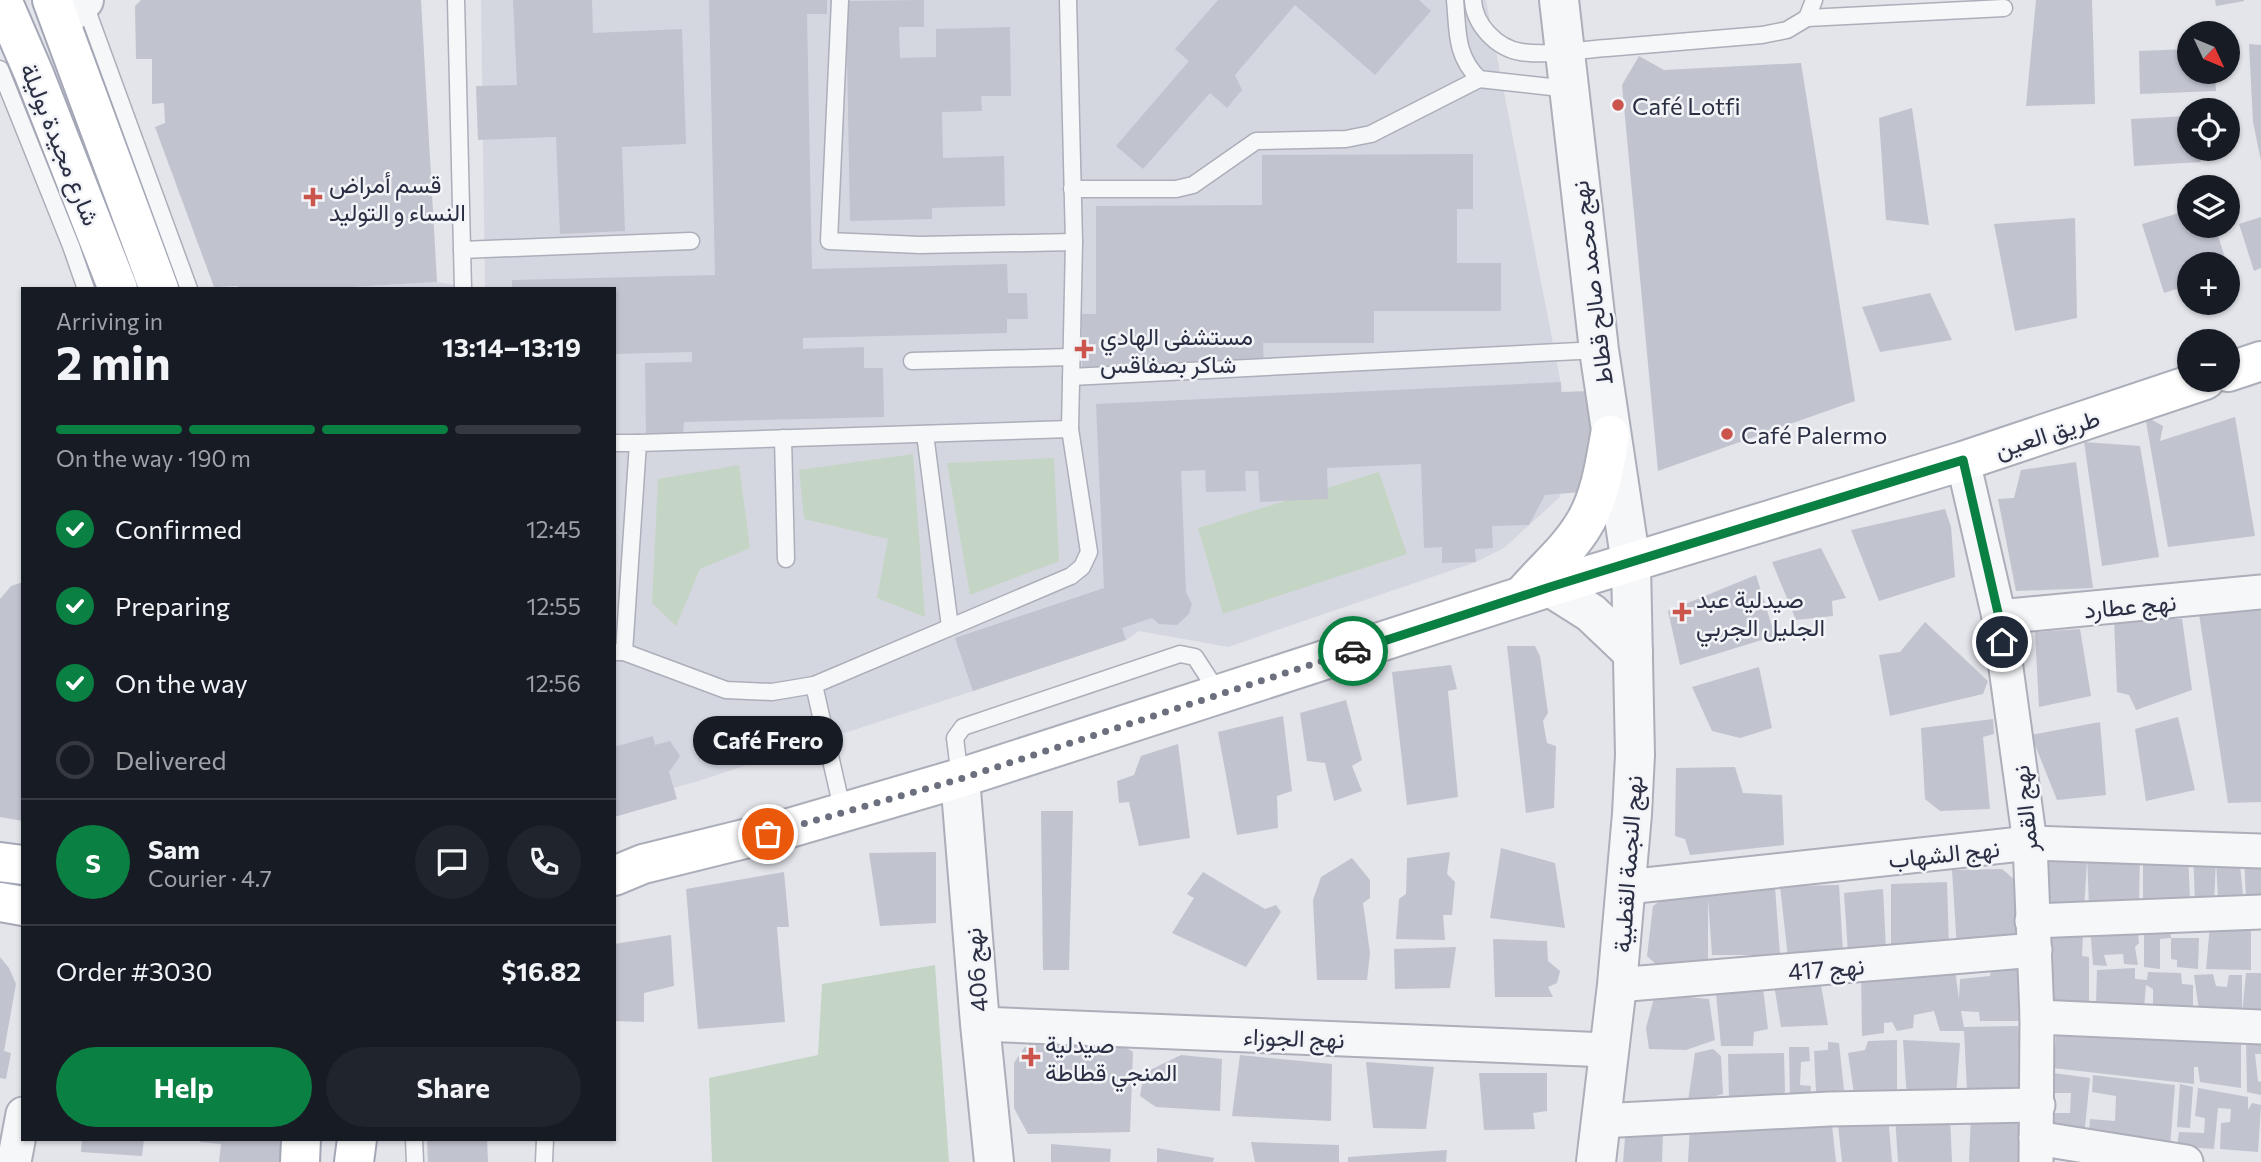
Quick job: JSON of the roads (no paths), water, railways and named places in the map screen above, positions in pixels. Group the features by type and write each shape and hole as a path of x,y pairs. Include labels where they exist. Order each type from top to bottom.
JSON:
{"main road":[{"name":"شارع مجيدة بوليلة","path":"2,0 34,74 117,287"},
{"name":"شارع مجيدة بوليلة","path":"73,4 158,287"},
{"path":"2240,368 2261,361"},
{"name":"طريق العين","path":"624,868 793,827 960,779 1536,592 1963,460 2177,390"},
{"path":"1536,592 1585,523 1602,474 1610,435"},
{"path":"0,862 21,865"},
{"path":"0,902 21,906"},
{"path":"300,1162 301,1141"},
{"path":"354,1162 357,1141"}],"street":[{"name":"نهج محمد صالح قطاط","path":"1559,0 1599,350 1631,564"},
{"name":"نهج القمر","path":"1963,460 1999,617 2031,843 2037,1135"},
{"name":"نهج النجمة القطبية","path":"1596,1162 1627,887 1635,755 1631,564"},
{"path":"1536,592 1591,613 1633,653"},
{"name":"نهج عطارد","path":"1999,617 2261,592"},
{"name":"نهج 406","path":"960,779 994,1162"},
{"name":"نهج الشهاب","path":"1627,887 2031,843 2261,851"},
{"name":"نهج 417","path":"1617,985 2261,912"},
{"path":"2036,1017 2261,1027"},
{"name":"نهج الجوزاء","path":"980,1024 1608,1050"},
{"path":"1600,1121 1829,1109 2037,1135 2186,1162"},
{"path":"14,1162 21,1125"}],"lane":[{"path":"456,0 463,287"},
{"path":"840,0 829,241 920,245 1074,242"},
{"path":"638,443 619,652 726,690 772,692 814,685 1071,576 1082,567 1089,552 1070,429 1074,242 1069,0"},
{"path":"1455,0 1460,52 1468,68 1479,79"},
{"path":"1473,0 1474,12 1488,33 1500,42 1519,51 1565,52 1762,35 1787,30 1807,18 2004,9"},
{"path":"1807,18 1814,0"},
{"name":"شارع مجيدة بوليلة","path":"73,4 188,287"},
{"path":"0,69 85,287"},
{"path":"1072,189 1176,189 1193,185 1256,141 1346,139 1371,134 1479,79 1569,89"},
{"path":"462,250 691,241"},
{"path":"1071,377 1599,350"},
{"path":"912,360 1071,357"},
{"path":"616,443 1070,429"},
{"path":"925,433 950,627"},
{"path":"783,438 786,559"},
{"path":"960,779 955,738 963,727 1180,654 1195,657 1219,694"},
{"path":"814,685 843,813"},
{"path":"414,1141 415,1162"},
{"path":"544,1162 545,1141"}],"place":[{"name":"Café Lotfi","path":"1618,105"},
{"name":"قسم أمراض النساء و التوليد","path":"313,197"},
{"name":"مستشفى الهادي شاكر بصفاقس","path":"1084,349"},
{"name":"Café Palermo","path":"1727,434"},
{"name":"صيدلية عبد الجليل الجربي","path":"1682,612"},
{"name":"Café Frero","path":"768,834"},
{"name":"صيدلية المنجي قطاطة","path":"1031,1057"}]}
